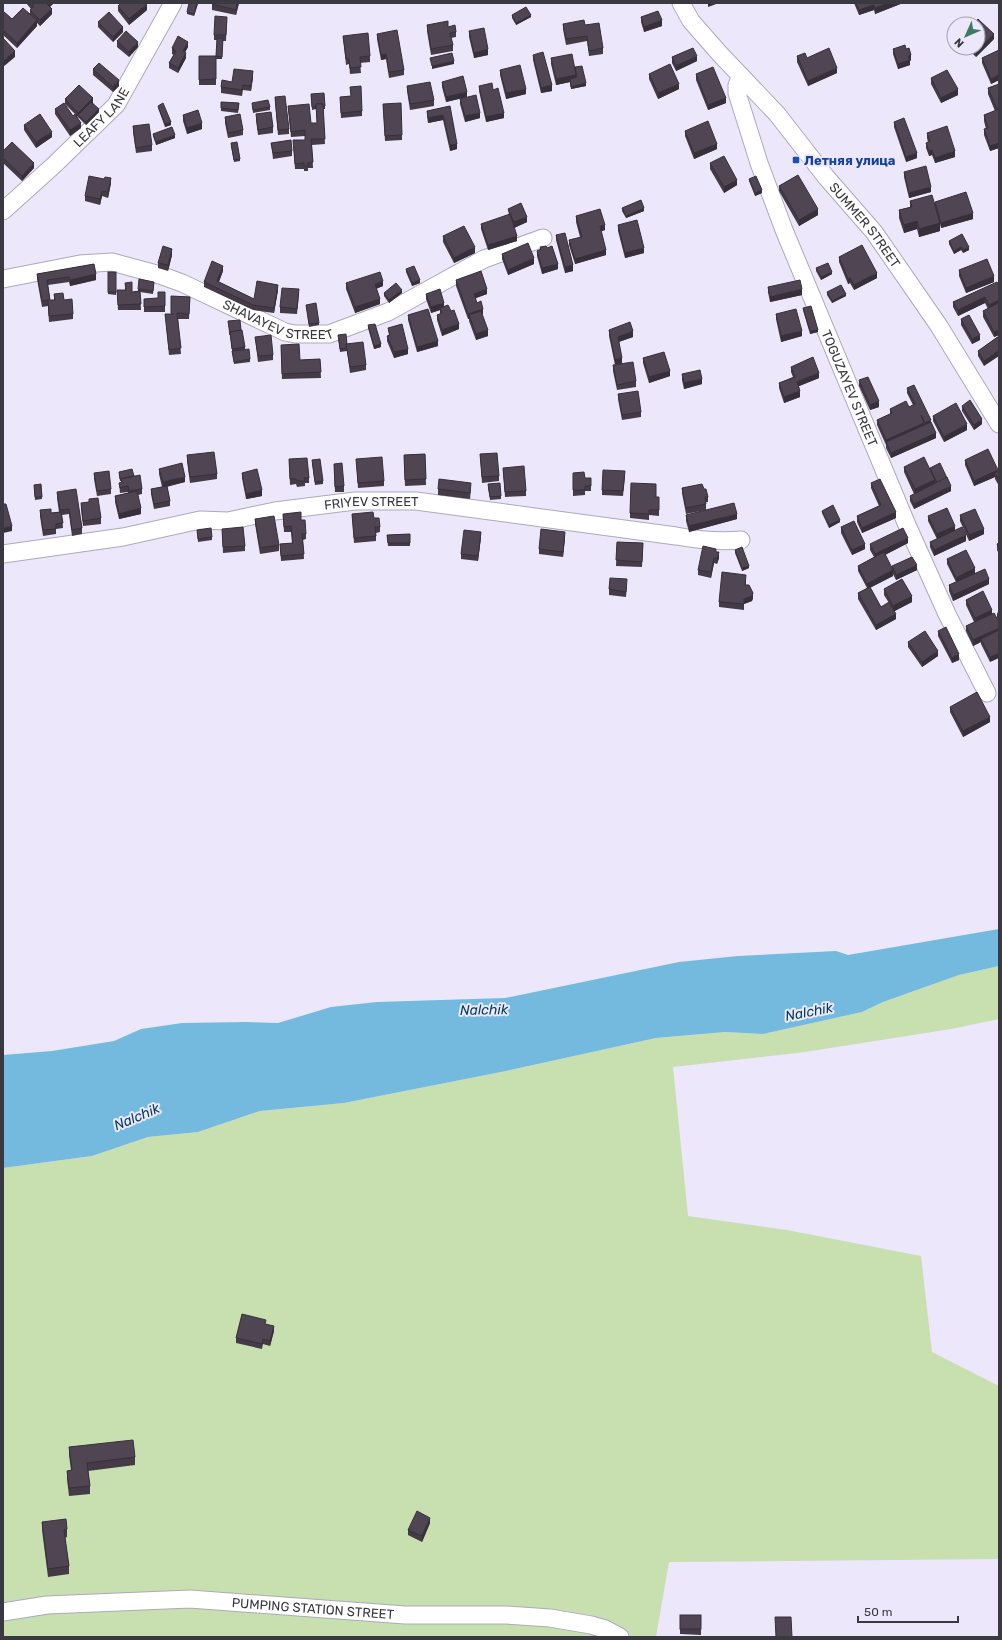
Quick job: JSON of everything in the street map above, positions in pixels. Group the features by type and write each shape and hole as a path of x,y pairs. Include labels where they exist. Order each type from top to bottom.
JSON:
{"street":[{"name":"LEAFY LANE","path":"3,211 53,166 116,105 173,3"},
{"name":"SUMMER STREET","path":"681,3 691,21 777,114 826,177 887,249 939,326 999,424"},
{"name":"TOGUZAYEV STREET","path":"741,76 737,85 737,93 759,163 784,230 907,525 946,614 987,693"},
{"name":"SHAVAYEV STREET","path":"3,279 80,264 112,262 153,272 182,283 285,332 313,335 329,334 388,312 484,259 542,238"},
{"name":"FRIYEV STREET","path":"3,554 123,538 200,520 228,520 275,511 355,501 416,502 668,534 699,540 719,542 742,540"},
{"name":"PUMPING STATION STREET","path":"3,1612 47,1605 190,1599 405,1615 506,1615 550,1618 591,1625 620,1637"}],"green space":[{"path":"999,966 999,1019 951,1029 805,1052 673,1067 688,1216 787,1230 921,1256 932,1352 999,1386 999,1559 669,1562 656,1637 3,1637 3,1168 92,1156 148,1137 198,1132 260,1111 344,1103 506,1071 656,1038 725,1032 763,1034 862,1012 883,1002 959,975"}],"water":[{"name":"Nalchik","path":"999,929 999,966 959,975 883,1002 862,1012 763,1034 725,1032 656,1038 506,1071 344,1103 260,1111 198,1132 148,1137 92,1156 3,1168 3,1055 52,1051 114,1041 141,1029 182,1023 278,1023 331,1007 377,1002 505,998 679,962 738,956 836,951 848,955"}],"building":[{"path":"31,3 46,3 52,9 40,20 30,10 34,6"},
{"path":"121,3 147,4 129,19 118,6"},
{"path":"189,3 197,3 194,14 187,12"},
{"path":"237,3 236,10 212,4"},
{"path":"856,3 889,3 875,8 874,5 859,10"},
{"path":"526,7 531,15 516,23 512,15"},
{"path":"23,8 37,20 17,43 3,30 3,11 12,19"},
{"path":"658,11 662,20 644,27 641,17"},
{"path":"109,12 123,27 113,37 98,22"},
{"path":"215,16 227,17 226,35 214,35"},
{"path":"584,20 585,25 599,23 603,48 589,51 587,36 566,39 563,24"},
{"path":"448,21 448,27 455,25 456,32 450,33 453,45 431,49 427,25"},
{"path":"986,26 994,34 986,42"},
{"path":"484,28 488,49 474,53 469,31"},
{"path":"397,30 404,70 389,72 386,54 381,55 377,34"},
{"path":"126,31 138,42 129,52 117,41"},
{"path":"368,33 370,56 360,57 361,67 350,68 349,59 346,59 343,36"},
{"path":"178,36 188,42 183,51 186,53 178,68 169,63 176,51 172,48"},
{"path":"3,38 15,51 3,61"},
{"path":"217,38 223,38 222,57 216,56"},
{"path":"905,45 906,49 909,48 911,55 908,56 910,60 898,64 893,49"},
{"path":"693,48 697,56 676,66 672,57"},
{"path":"829,48 837,68 808,81 797,56 805,53 807,58"},
{"path":"999,50 999,75 991,79 982,58"},
{"path":"543,52 552,85 541,88 533,55"},
{"path":"452,53 454,61 432,66 430,58"},
{"path":"572,54 576,75 556,79 551,58"},
{"path":"199,56 216,56 216,79 199,80"},
{"path":"99,63 119,80 113,87 93,69"},
{"path":"670,64 679,84 658,93 649,74"},
{"path":"520,65 526,89 506,93 500,70"},
{"path":"582,66 586,83 571,87 570,79 577,77 575,67"},
{"path":"713,67 726,98 708,105 696,74"},
{"path":"234,69 253,71 251,86 243,85 242,90 221,87 222,80 232,82"},
{"path":"947,70 958,89 941,98 931,78"},
{"path":"463,76 467,92 446,97 442,82"},
{"path":"430,82 434,100 410,104 407,86"},
{"path":"492,83 493,90 498,88 504,113 486,117 479,86"},
{"path":"999,84 999,108 997,109 988,88"},
{"path":"79,85 93,98 78,113 65,99"},
{"path":"361,86 362,111 341,113 340,97 351,96 350,87"},
{"path":"324,93 325,106 323,106 323,104 316,104 316,107 312,107 311,94"},
{"path":"476,95 480,113 465,116 460,99"},
{"path":"285,96 289,129 278,130 275,97"},
{"path":"268,100 270,107 253,110 252,103"},
{"path":"91,102 99,109 86,122 78,115"},
{"path":"221,102 239,103 238,110 221,108"},
{"path":"64,103 73,116 75,114 81,123 70,130 55,109"},
{"path":"163,103 171,122 165,124 158,106"},
{"path":"401,103 402,135 385,136 383,104"},
{"path":"309,104 311,123 317,123 316,104 323,104 325,139 311,139 313,162 308,163 308,166 304,166 304,163 295,164 293,140 305,140 305,130 291,132 288,106"},
{"path":"450,106 457,144 450,145 443,115 428,118 427,111"},
{"path":"999,109 999,143 990,146 984,129 988,128 984,115"},
{"path":"198,110 202,123 187,128 183,115"},
{"path":"271,112 273,127 258,130 256,114"},
{"path":"40,114 52,132 36,142 24,125"},
{"path":"240,114 243,130 228,133 225,117"},
{"path":"904,118 917,153 906,157 894,122"},
{"path":"708,121 717,144 694,153 685,131"},
{"path":"149,124 152,145 136,148 133,126"},
{"path":"947,126 955,151 935,158 932,150 929,151 926,143 930,141 927,133"},
{"path":"172,127 175,135 156,142 153,134"},
{"path":"291,140 292,151 273,153 271,143"},
{"path":"12,142 34,163 22,176 3,158 3,151"},
{"path":"237,142 240,159 234,160 231,143"},
{"path":"724,156 737,180 724,187 710,163"},
{"path":"926,166 931,187 909,193 904,172"},
{"path":"798,175 818,209 799,220 779,186"},
{"path":"89,176 104,179 105,177 111,178 108,192 102,191 100,199 85,196"},
{"path":"756,176 762,190 755,193 749,179"},
{"path":"966,192 973,213 941,223 935,202"},
{"path":"932,195 940,223 919,229 917,221 904,225 899,210 912,207 910,201"},
{"path":"641,200 644,208 626,216 622,208"},
{"path":"521,203 527,217 514,222 508,209"},
{"path":"600,209 605,225 600,226 606,250 575,259 569,240 582,237 576,216"},
{"path":"510,214 517,236 488,245 481,224"},
{"path":"637,220 644,248 625,253 618,225"},
{"path":"464,226 475,247 454,258 443,236"},
{"path":"565,233 573,265 565,267 556,235"},
{"path":"962,234 969,247 963,250 961,247 954,251 949,241"},
{"path":"528,243 534,258 508,270 502,254"},
{"path":"862,245 877,273 854,285 850,278 848,279 839,257"},
{"path":"163,246 172,249 168,265 158,263"},
{"path":"546,246 547,248 552,246 558,264 542,268 537,251 541,249 540,247"},
{"path":"987,259 994,276 966,288 959,270"},
{"path":"212,261 223,266 217,281 254,299 257,281 278,285 274,308 253,305 204,282"},
{"path":"828,263 832,272 821,277 816,268"},
{"path":"94,264 96,274 70,280 69,277 47,280 50,300 55,300 54,294 63,293 64,300 72,299 73,314 49,316 48,300 42,301 37,274"},
{"path":"414,266 420,280 412,283 406,269"},
{"path":"481,271 487,289 474,294 477,303 481,301 483,309 468,314 456,280"},
{"path":"108,272 116,272 116,292 108,292"},
{"path":"380,272 383,281 375,284 380,299 355,307 346,283"},
{"path":"139,279 154,282 153,291 138,289"},
{"path":"800,280 802,289 770,297 768,287"},
{"path":"132,282 132,292 140,291 141,304 118,305 117,290 126,290 125,283"},
{"path":"997,282 999,286 999,300 989,305 985,297 958,310 953,302"},
{"path":"396,283 402,290 389,300 384,293"},
{"path":"841,285 846,294 832,301 827,292"},
{"path":"282,288 299,289 297,309 280,307"},
{"path":"440,289 444,303 431,307 426,294"},
{"path":"158,292 165,292 165,306 144,307 144,299 158,298"},
{"path":"171,296 190,297 189,314 177,313 181,348 169,350 165,314 173,314 171,313"},
{"path":"316,303 319,323 309,324 306,305"},
{"path":"998,303 999,330 994,332 983,311"},
{"path":"448,305 451,311 454,310 459,324 442,330 437,315 442,313 440,308"},
{"path":"811,306 818,330 810,331 803,308"},
{"path":"428,309 438,341 417,347 408,315"},
{"path":"796,309 802,331 781,336 776,314"},
{"path":"481,311 488,330 476,334 469,315"},
{"path":"969,315 980,335 972,339 961,319"},
{"path":"240,320 241,330 230,332 230,335 228,321"},
{"path":"630,322 633,331 618,337 622,358 615,360 609,330"},
{"path":"375,324 381,344 374,346 368,325"},
{"path":"402,324 408,349 394,352 387,336 390,335 388,328"},
{"path":"242,330 245,347 232,349 230,332"},
{"path":"346,334 346,348 340,349 338,335"},
{"path":"271,335 273,355 258,356 255,337"},
{"path":"999,336 999,350 984,361 978,351"},
{"path":"363,342 366,365 350,367 346,344"},
{"path":"299,344 300,360 320,359 321,372 282,374 281,345"},
{"path":"249,349 250,359 234,362 232,351"},
{"path":"664,352 670,371 649,377 643,358"},
{"path":"813,357 819,373 797,382 800,391 784,397 779,383 795,377 791,367"},
{"path":"633,362 636,381 617,385 613,365"},
{"path":"700,370 702,379 684,383 682,374"},
{"path":"868,377 879,401 870,405 859,380"},
{"path":"914,385 931,420 925,423 921,415 924,423 886,440 877,420 892,413 890,409 906,401 909,407 915,404 907,388"},
{"path":"638,391 641,412 622,415 618,394"},
{"path":"970,400 982,419 974,425 962,406"},
{"path":"956,403 967,424 944,437 933,416"},
{"path":"931,422 936,433 891,453 886,442"},
{"path":"988,449 998,470 974,481 965,460"},
{"path":"214,452 217,474 190,477 187,455"},
{"path":"497,453 499,476 482,477 480,454"},
{"path":"425,454 426,479 405,480 404,455"},
{"path":"382,457 384,481 358,483 356,459"},
{"path":"924,457 935,480 915,489 904,467"},
{"path":"307,458 309,478 304,478 305,481 290,479 289,459"},
{"path":"320,459 323,481 315,482 312,460"},
{"path":"182,463 185,477 163,482 159,469"},
{"path":"342,463 344,486 335,487 334,464"},
{"path":"940,463 947,478 937,483 930,468"},
{"path":"524,466 526,491 505,492 503,468"},
{"path":"132,469 134,476 120,479 119,472"},
{"path":"257,469 262,490 246,494 242,473"},
{"path":"603,470 625,471 623,491 602,490"},
{"path":"109,471 111,489 97,491 94,473"},
{"path":"999,471 999,480 995,473"},
{"path":"584,472 585,478 591,478 591,486 585,486 585,490 573,490 573,473"},
{"path":"140,475 142,489 129,491 128,486 120,488 119,483 122,482 121,479"},
{"path":"947,477 951,486 914,504 910,496"},
{"path":"439,479 471,483 470,493 438,489"},
{"path":"880,479 896,512 862,528 857,516 881,505 871,483"},
{"path":"500,483 501,496 490,497 488,484"},
{"path":"631,483 656,484 656,497 659,497 659,510 649,510 649,514 630,513"},
{"path":"41,484 42,497 35,497 34,485"},
{"path":"702,484 704,489 706,489 708,497 705,497 706,504 686,508 682,488"},
{"path":"167,486 170,501 154,504 151,489"},
{"path":"76,489 82,528 72,530 69,509 60,510 57,492"},
{"path":"137,491 141,508 119,514 115,496"},
{"path":"98,498 101,518 83,521 81,503 89,502 89,499"},
{"path":"734,503 737,514 689,526 686,515"},
{"path":"3,504 6,504 12,526 3,528"},
{"path":"833,505 840,520 829,525 822,511"},
{"path":"947,508 955,526 937,534 928,516"},
{"path":"51,509 51,513 61,512 63,523 56,524 56,529 43,530 40,510"},
{"path":"975,509 984,529 969,535 960,515"},
{"path":"301,512 301,520 305,520 306,534 302,534 304,554 281,556 280,544 293,543 291,526 284,527 283,514"},
{"path":"373,512 374,518 379,518 380,527 375,527 376,536 354,538 352,514"},
{"path":"274,516 279,545 260,548 255,519"},
{"path":"854,521 865,544 852,550 841,527"},
{"path":"243,527 245,546 223,547 222,529"},
{"path":"962,527 966,535 934,550 930,542"},
{"path":"211,528 212,537 198,539 197,530"},
{"path":"903,528 908,538 875,554 870,544"},
{"path":"541,529 565,532 563,552 539,549"},
{"path":"464,530 481,532 478,556 461,554"},
{"path":"410,534 410,543 388,543 387,535"},
{"path":"617,542 643,543 642,562 616,560"},
{"path":"703,546 716,549 716,552 719,552 717,559 714,558 711,572 698,570"},
{"path":"742,547 749,566 742,568 735,550"},
{"path":"966,550 975,568 956,578 947,559"},
{"path":"884,552 893,570 867,584 858,566"},
{"path":"912,557 917,565 896,575 892,566"},
{"path":"985,569 989,579 953,595 949,585"},
{"path":"722,572 746,575 745,585 749,585 753,593 752,596 744,599 744,604 719,602"},
{"path":"610,578 627,579 626,592 609,589"},
{"path":"902,579 912,596 893,606 884,589"},
{"path":"870,587 881,607 889,602 896,614 876,625 858,593"},
{"path":"983,591 992,610 975,618 966,600"},
{"path":"994,613 999,622 999,628 973,640 966,626"},
{"path":"946,627 959,654 952,658 938,631"},
{"path":"999,630 999,653 990,657 981,639"},
{"path":"925,631 938,651 922,662 908,642"},
{"path":"977,692 990,717 963,731 950,707"},
{"path":"242,1314 266,1320 265,1324 274,1326 270,1341 263,1339 262,1344 236,1338"},
{"path":"133,1440 135,1457 87,1463 90,1486 69,1488 67,1471 72,1470 69,1447"},
{"path":"417,1511 430,1518 422,1536 408,1530"},
{"path":"66,1519 67,1529 64,1530 69,1566 48,1569 42,1522"},
{"path":"680,1615 701,1615 701,1629 680,1629"},
{"path":"775,1617 791,1617 792,1637 776,1637"}],"place":[{"name":"Летняя улица","path":"796,160"}]}
